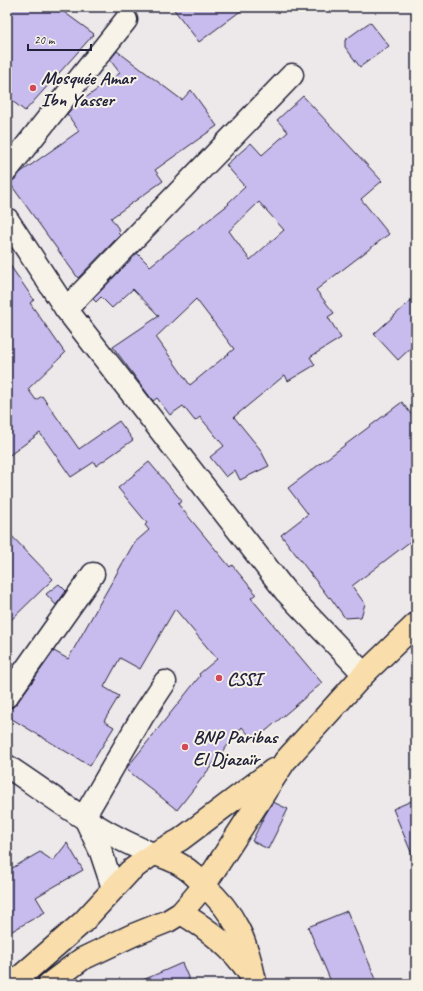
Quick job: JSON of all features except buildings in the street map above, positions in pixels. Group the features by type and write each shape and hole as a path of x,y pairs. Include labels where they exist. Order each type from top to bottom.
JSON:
{"main road":[{"path":"49,984 82,959 126,938 168,921 182,913 204,886 285,761 364,674 416,624"},
{"path":"12,984 83,922 130,871 153,854 180,840 285,761"},
{"path":"153,854 165,857 182,865 196,876 204,886 224,904 238,927 248,954 255,983"},
{"path":"182,913 210,931 223,942 238,958 255,983"}],"street":[{"path":"7,170 126,20"},
{"path":"66,309 292,75"},
{"path":"7,219 66,309 286,592 364,674"},
{"path":"7,696 93,574"},
{"path":"84,817 142,717 165,682"},
{"path":"7,766 117,839 153,854"},
{"path":"84,817 101,852 113,888"}],"place":[{"name":"Mosquée Amar Ibn Yasser","path":"33,88"},
{"name":"CSSI","path":"219,678"},
{"name":"BNP Paribas El Djazaïr","path":"185,747"}]}
